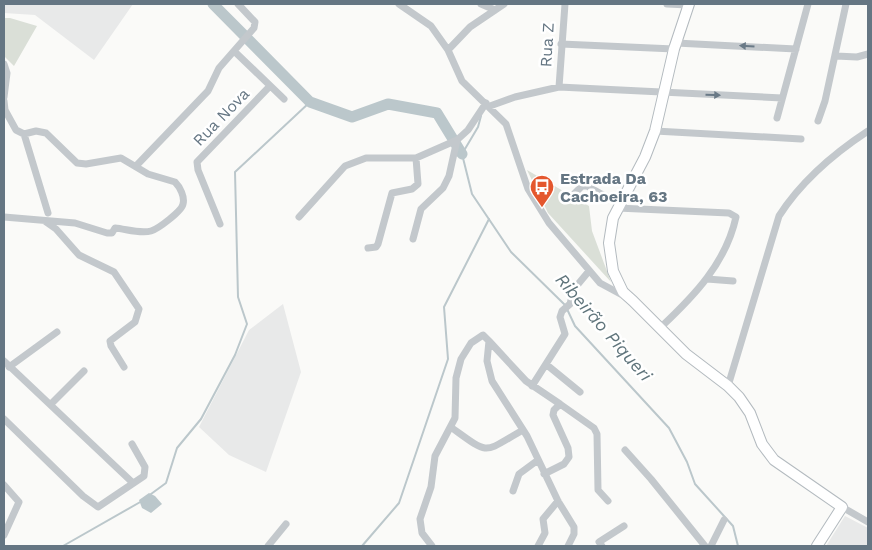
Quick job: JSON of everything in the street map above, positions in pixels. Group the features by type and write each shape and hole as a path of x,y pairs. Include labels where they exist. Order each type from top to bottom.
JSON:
{"main road":[{"path":"689,4 675,46 655,131 645,157 620,204 610,228 611,259 617,282 629,297 686,354 728,386 753,409 762,444 774,460 842,507 817,546"}],"street":[{"path":"136,166 208,91 219,68 256,25 239,4"},
{"path":"399,4 431,26 448,50 462,81 501,117 510,132 524,178 533,199 549,223 589,271 606,288 623,297 629,297"},
{"path":"481,4 495,10"},
{"path":"448,50 470,27 504,4"},
{"name":"Rua Z","path":"559,87 565,4"},
{"path":"667,4 689,4"},
{"path":"777,118 808,4"},
{"path":"818,122 836,56 846,4"},
{"path":"561,44 796,49"},
{"path":"234,51 284,99"},
{"path":"836,56 857,57 868,54"},
{"path":"4,64 7,73 4,99 5,110 16,130 24,134 40,131 46,133 70,158 80,164 121,158 148,174 175,182 181,191 184,201 182,208 159,228 147,232 115,228 110,234 75,223 4,217"},
{"name":"Rua Nova","path":"220,224 198,170 197,162 270,86"},
{"path":"299,217 336,174 351,163 366,158 416,158 457,140 468,130 488,105 515,97 559,87 782,98"},
{"path":"655,131 801,139"},
{"path":"728,386 779,216 815,170 868,131"},
{"path":"24,134 48,213"},
{"path":"413,239 421,209 443,188 449,176 457,140"},
{"path":"368,248 376,247 378,244 392,193 412,189 418,184 416,158"},
{"path":"574,194 582,186 586,186 620,204 735,215 736,219 723,251 707,279 692,298 661,327"},
{"path":"43,220 52,226 79,255 114,272 139,310 135,322 110,340 110,346 124,367"},
{"path":"532,386 565,334 560,317 562,311 570,304 574,289 589,271"},
{"path":"707,279 733,281"},
{"path":"57,332 6,364 51,404 133,483"},
{"path":"432,546 422,533 420,519 431,487 435,456 452,428 457,408 456,378 461,359 471,343 479,336 483,335 532,386 594,428 597,434 598,490 608,501"},
{"path":"489,341 487,361 492,381 523,430 558,501 575,530 568,546"},
{"path":"547,365 580,392"},
{"path":"51,404 84,371"},
{"path":"544,474 564,464 569,457 568,448 553,415 554,410 560,404"},
{"path":"4,419 83,496 98,507 144,476 145,467 132,444"},
{"path":"452,428 482,449 489,450 523,430"},
{"path":"625,450 651,479 704,546"},
{"path":"513,491 519,474 538,460"},
{"path":"4,485 18,502 4,535"},
{"path":"538,546 545,533 543,519 558,501"},
{"path":"842,507 868,522"},
{"path":"711,546 724,520"},
{"path":"268,546 286,524"},
{"path":"602,546 599,542 624,526"}],"shaded area":[{"path":"4,4 133,4 94,60 35,15 4,13"},
{"path":"4,18 37,26 14,66 4,56"},
{"path":"527,170 589,206 592,231 611,282 548,213"},
{"path":"283,304 301,372 266,472 229,455 199,427 249,330"},
{"path":"149,493 155,496 162,504 151,513 142,508 139,500"},
{"path":"845,516 868,528 868,546 826,546"}],"waterway":[{"name":"Ribeirão Piqueri","path":"213,4 310,102 352,117 388,104 437,113 462,154"},
{"path":"151,494 166,483 177,448 201,419 235,355 247,324 238,297 235,172 310,102"},
{"name":"Ribeirão Piqueri","path":"481,116 478,127 462,154 472,194 511,252 565,305"},
{"path":"362,546 399,503 448,359 444,307 489,219"},
{"name":"Ribeirão Piqueri","path":"567,309 575,326 669,428 687,462 695,484 733,526 738,546"},
{"path":"63,546 142,501"}],"place":[{"name":"Estrada Da Cachoeira, 63","path":"542,208"}]}
